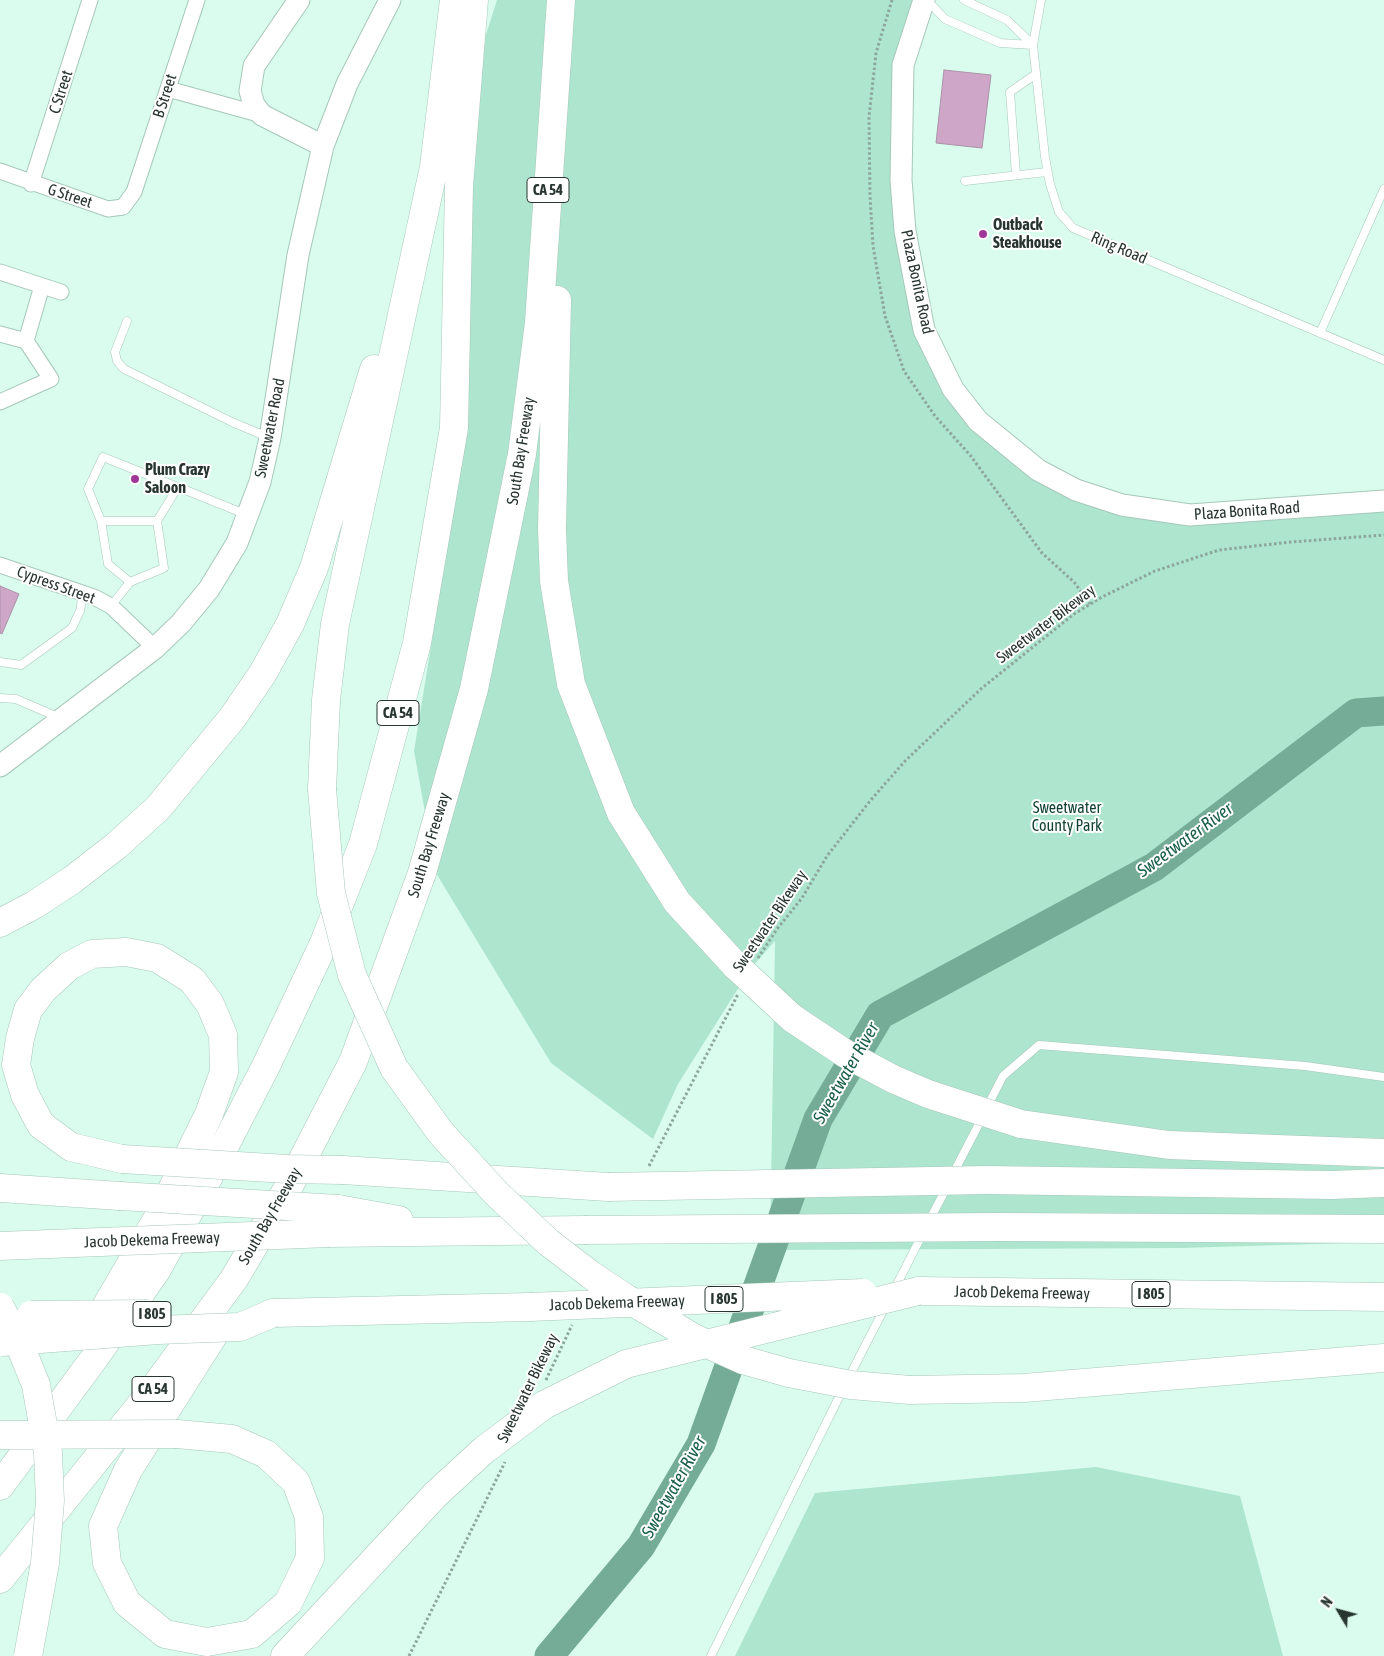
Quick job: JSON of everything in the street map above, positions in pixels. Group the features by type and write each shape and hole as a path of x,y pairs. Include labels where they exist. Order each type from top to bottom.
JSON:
{"highway":[{"path":"454,0 434,167 335,624 326,700 322,789 331,893 352,975 394,1068 441,1133 496,1193 548,1242 591,1275 624,1297 694,1338 743,1360 789,1373 851,1385 910,1390 1024,1388 1384,1358"},
{"name":"CA 54","path":"0,1486 156,1271 208,1178 266,1066 324,943 363,844 417,642 454,428 458,186 474,0"},
{"name":"South Bay Freeway","path":"0,1579 151,1392 234,1279 288,1188 353,1062 422,873 474,688 522,454 539,323 561,0"},
{"path":"558,58 556,348 552,529 554,581 571,684 593,748 620,813 677,902 744,973 792,1018 854,1058 893,1079 928,1094 1021,1124 1170,1145 1384,1153"},
{"path":"0,922 34,905 72,880 116,846 158,808 234,717 263,673 290,624 314,568 382,342 410,280"},
{"path":"93,1360 94,1327 160,1214 209,1114 224,1072 223,1035 210,1004 192,980 157,958 126,952 92,954 69,966 44,990 28,1010 20,1038 16,1065 25,1095 41,1125 71,1147 122,1159 287,1169 342,1170 608,1187 987,1180 1332,1184 1384,1182"},
{"path":"0,1188 120,1196 333,1221"},
{"path":"0,1434 177,1434 232,1439 266,1454 296,1482 309,1517 310,1558 288,1603 252,1634 207,1642 165,1634 127,1604 106,1563 103,1526 128,1470 248,1280 288,1188"},
{"name":"Jacob Dekema Freeway","path":"0,1246 75,1243 333,1221 459,1232 999,1226 1384,1229"},
{"path":"285,1656 436,1494 484,1450 544,1405 626,1364 918,1291"},
{"name":"Jacob Dekema Freeway","path":"0,1314 273,1313 530,1307 918,1291 1384,1297"},
{"path":"0,1307 19,1343 36,1385 48,1453 50,1501 45,1563 28,1656"},
{"path":"0,1342 158,1330 240,1327 273,1313"}],"main road":[{"path":"299,0 254,66 250,91 254,105 262,115 323,146"},
{"name":"Sweetwater Road","path":"0,766 155,648 181,623 209,589 237,544 249,516 260,482 270,438 298,255 323,146 347,84 390,0"},
{"name":"Plaza Bonita Road","path":"926,0 903,65 901,180 905,231 924,330 953,389 978,421 1038,470 1076,490 1122,505 1190,515 1384,501"}],"street":[{"name":"C Street","path":"32,184 90,0"},
{"name":"B Street","path":"134,192 197,0"},
{"path":"168,89 262,115"},
{"name":"G Street","path":"0,172 108,209 122,207 134,192"},
{"path":"0,272 61,292"},
{"path":"26,341 42,286"},
{"path":"0,334 26,341 51,379 0,402"},
{"name":"Cypress Street","path":"0,565 84,594 111,606 155,648"}],"lane":[{"path":"926,0 945,19 1000,43 1032,44"},
{"path":"964,0 1007,20 1032,44"},
{"name":"Ring Road","path":"1042,0 1032,44 1047,172 1059,212 1073,228 1384,360"},
{"path":"1016,175 1010,92 1036,74"},
{"path":"965,181 1047,172"},
{"path":"1320,333 1384,189"},
{"path":"127,321 115,352 117,361 124,369 234,423 270,438"},
{"path":"130,582 108,564 101,522 88,488 103,457 249,516"},
{"path":"111,606 130,582 164,568 157,521 178,487"},
{"path":"101,522 157,521"},
{"path":"0,662 21,665 72,628 80,611 84,594"},
{"path":"0,698 16,699 62,719"},
{"path":"711,1656 835,1405 1003,1076 1039,1045 1305,1066 1384,1077"}],"path":[{"name":"Sweetwater Bikeway","path":"648,1168 744,973 812,884 827,856 870,801 906,760 982,688 1074,614 1102,597 1155,571 1219,550 1384,535"},
{"name":"Sweetwater Bikeway","path":"545,1382 576,1318"},
{"name":"Sweetwater Bikeway","path":"409,1656 507,1458"}],"green space":[{"name":"Sweetwater County Park","path":"497,0 924,0 913,31 900,176 939,363 1020,458 1143,509 1384,499 1384,1242 1181,1248 770,1250 775,941 751,968 678,1084 653,1139 551,1063 436,873 414,751 432,640 439,482 466,98"},
{"path":"1096,1467 1240,1496 1283,1656 735,1656 815,1493"}],"building":[{"path":"944,70 991,75 982,148 936,143"},
{"path":"0,586 19,594 2,634 0,633"}],"waterway":[{"name":"Sweetwater River","path":"549,1656 641,1546 701,1444 818,1119 880,1015 1154,867 1356,713 1384,711"}],"place":[{"name":"Outback Steakhouse","path":"983,234"},
{"name":"Plum Crazy Saloon","path":"135,479"}]}
